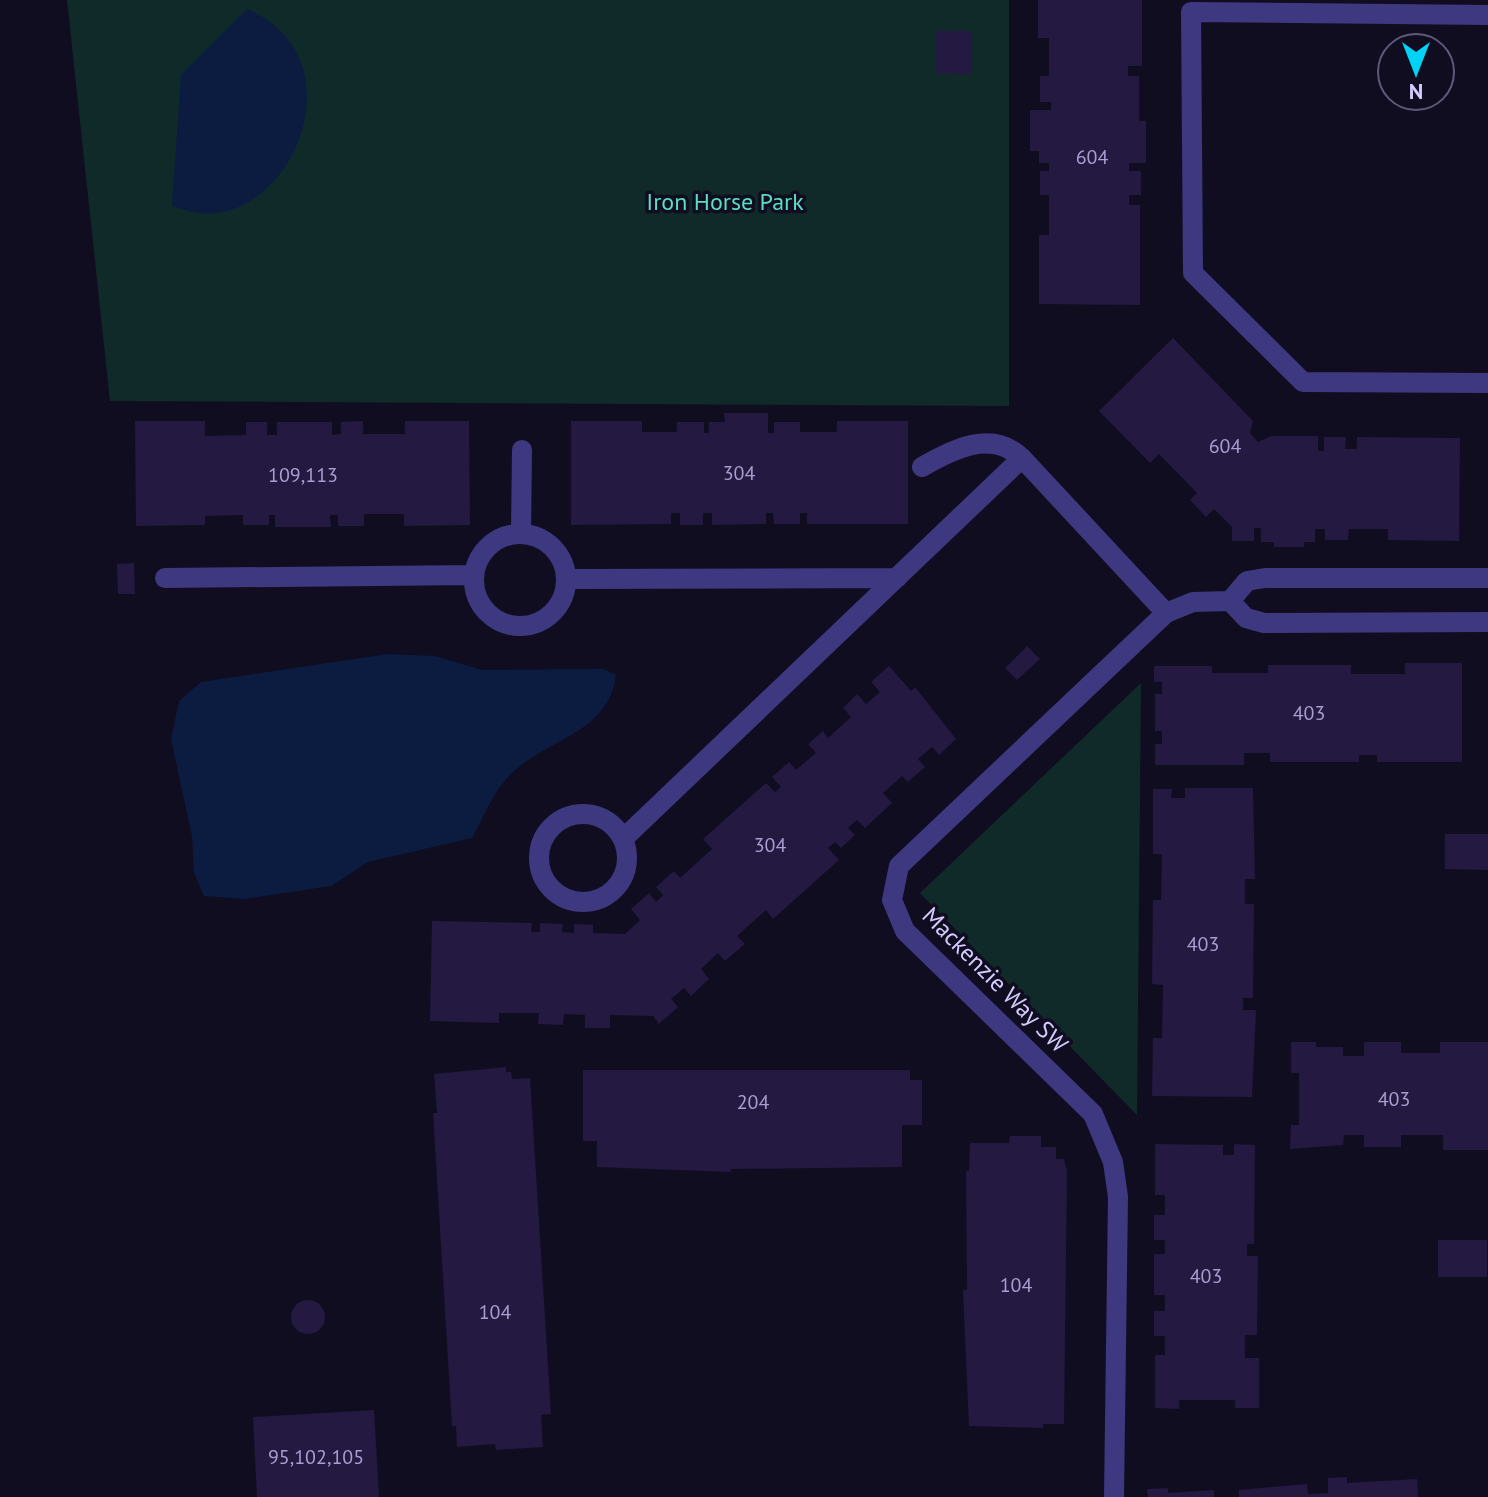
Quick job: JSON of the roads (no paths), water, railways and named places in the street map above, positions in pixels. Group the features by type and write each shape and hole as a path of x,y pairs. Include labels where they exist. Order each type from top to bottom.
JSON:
{"street":[{"path":"1488,15 1191,12 1193,273 1303,382 1488,383"},
{"path":"922,467 951,451 998,443 1010,447 1166,613"},
{"path":"521,533 522,450"},
{"path":"623,839 1022,458"},
{"path":"521,533 539,537 553,547 563,562 566,579 563,598 552,613 536,623 518,626 500,622 484,610 475,594 473,575 478,559 489,545 504,536 521,533"},
{"path":"165,578 473,575"},
{"path":"566,579 897,578"},
{"path":"1488,578 1265,578 1247,581 1230,601 1246,618 1264,623 1488,622"},
{"name":"Mackenzie Way SW","path":"1114,1497 1118,1197 1113,1162 1104,1135 1093,1114 905,931 892,900 899,866 1166,613 1193,602 1230,601"},
{"path":"574,815 603,819 623,839 626,867 621,881 599,899 585,902 558,894 541,871 542,842 550,830 574,815"}],"water":[{"path":"247,9 284,34 303,69 306,107 296,146 276,179 246,203 211,213 172,205 181,75"},
{"path":"388,654 435,656 482,670 603,669 616,675 611,695 588,724 522,765 507,778 472,838 368,862 331,886 244,899 204,896 194,873 192,836 171,739 179,701 201,682"}],"park label":[{"name":"Iron Horse Park","path":"725,202"}]}
